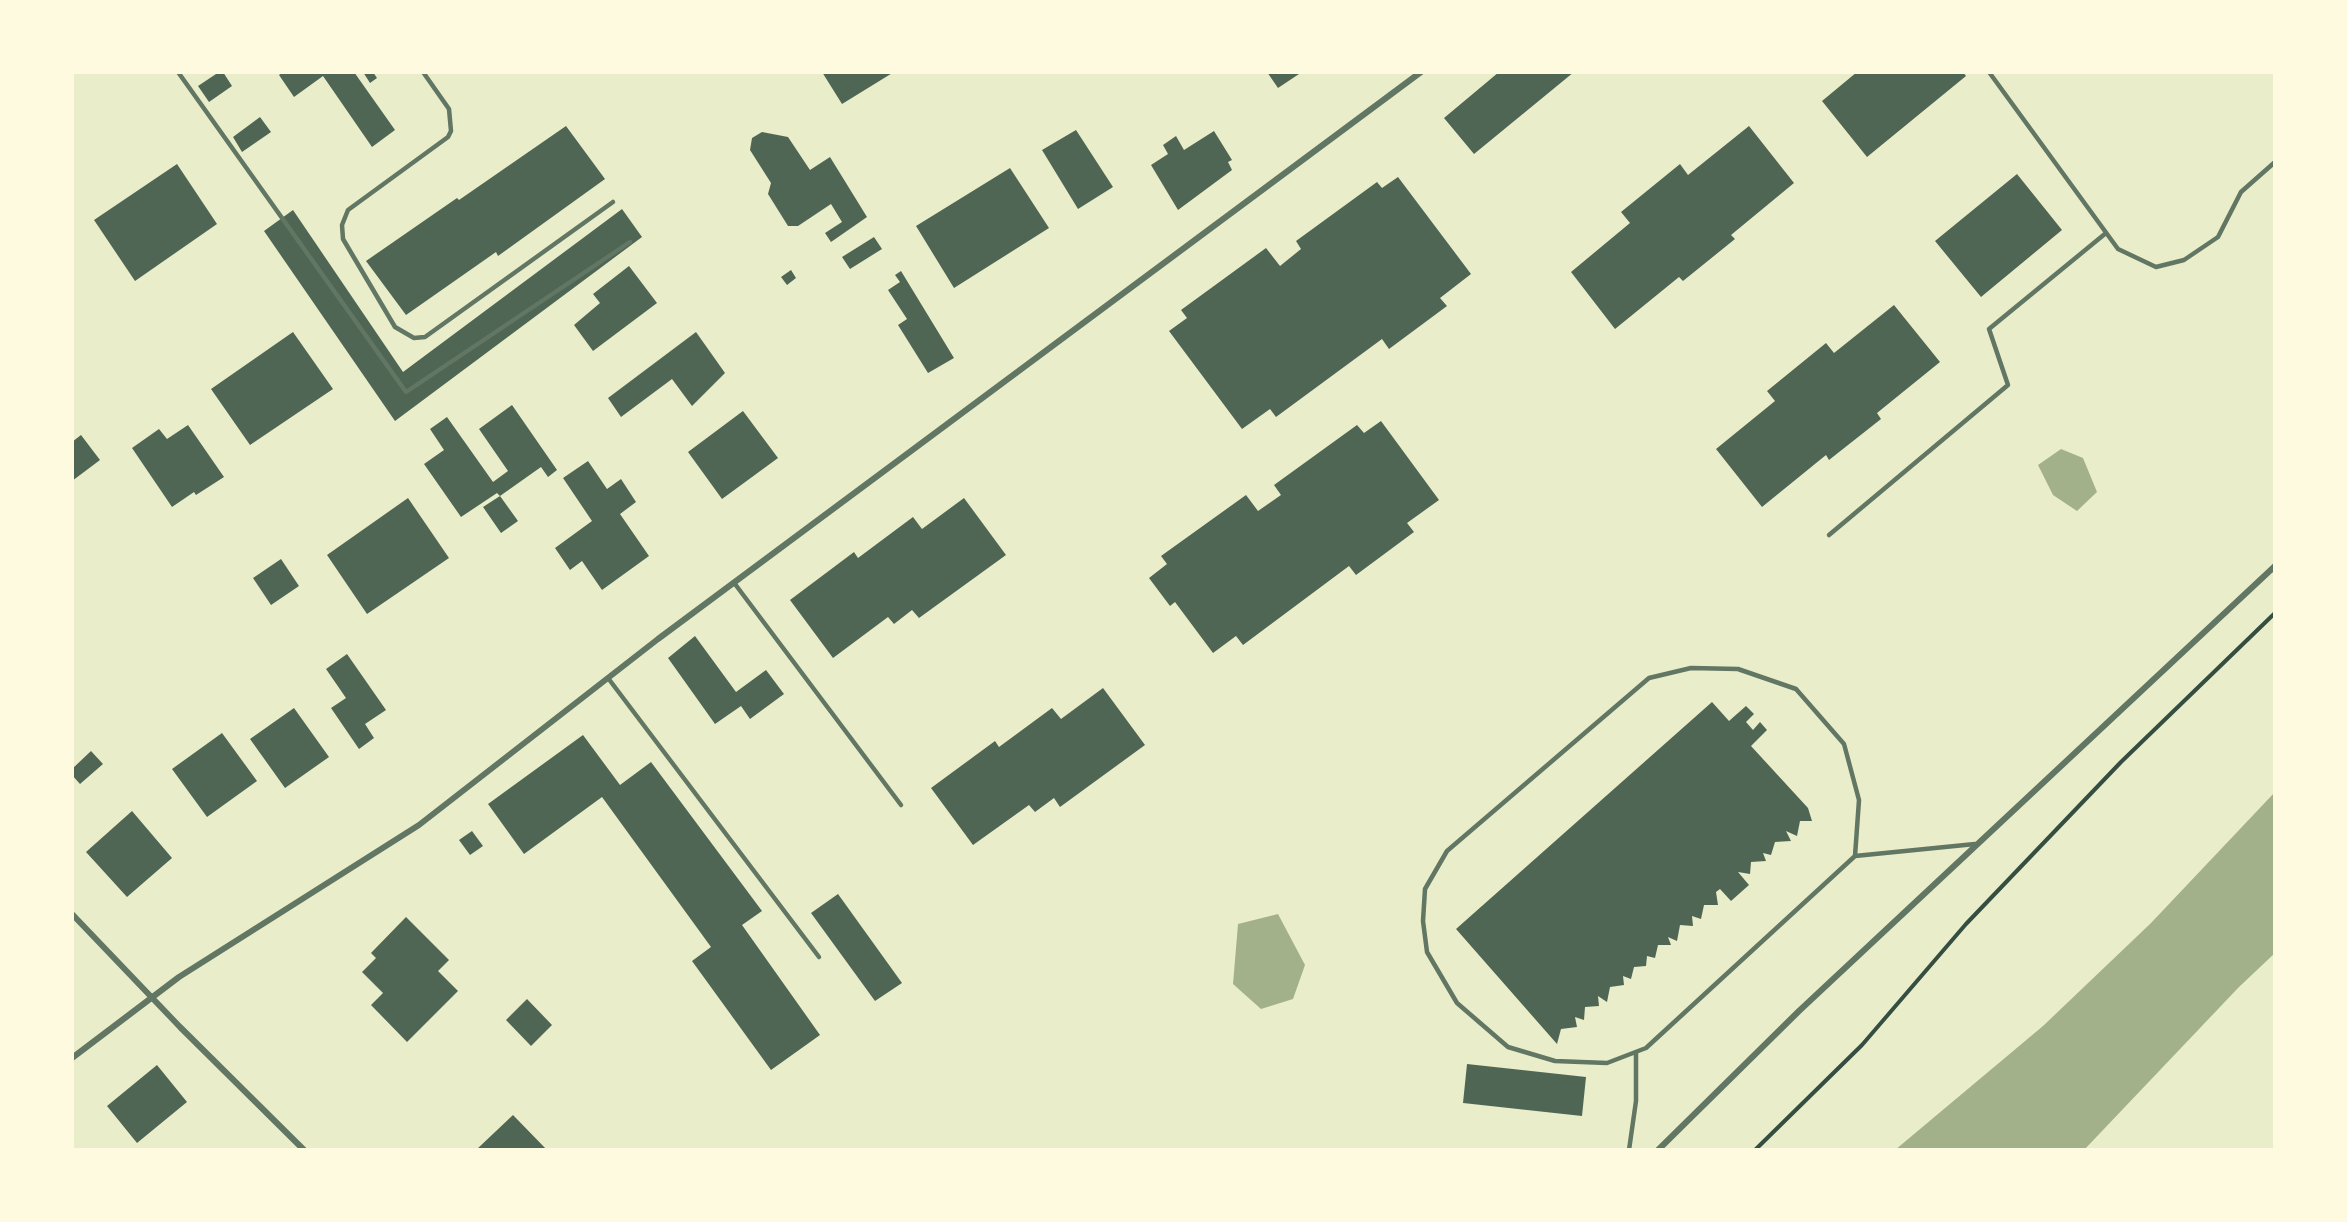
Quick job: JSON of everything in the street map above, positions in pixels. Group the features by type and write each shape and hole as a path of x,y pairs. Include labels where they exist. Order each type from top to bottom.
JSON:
{"street":[{"path":"72,1058 153,999 179,977 419,825 608,678 1421,72"},
{"path":"1658,1150 1799,1011 1975,844 2275,566"},
{"path":"72,914 153,999 304,1150"}],"lane":[{"path":"178,72 406,392 630,242"},
{"path":"423,72 449,109 451,131 448,137 348,210 342,225 343,239 395,327 414,338 425,337 613,202"},
{"path":"1989,72 2118,249 2156,267 2184,260 2218,237 2241,192 2275,162"},
{"path":"1829,535 2008,385 1989,329 2106,232"},
{"path":"735,584 901,805"},
{"path":"1855,856 1859,800 1844,744 1796,689 1738,669 1691,668 1649,678 1448,851 1425,888 1423,921 1427,952 1457,1003 1508,1047 1555,1061 1607,1063 1646,1048 1855,856 1975,844"},
{"path":"608,678 819,957"},
{"path":"1629,1150 1636,1101 1636,1052"}],"path":[{"path":"1755,1150 1862,1045 1966,924 2121,762 2275,613"}],"shaded area":[{"path":"2061,449 2083,458 2097,492 2077,511 2053,495 2038,465"},
{"path":"2275,792 2275,953 2239,987 2084,1150 1895,1150 2043,1026 2151,923"},
{"path":"1278,914 1305,965 1293,999 1261,1009 1233,984 1238,924"}],"building":[{"path":"219,72 223,72 232,86 209,102 198,86"},
{"path":"283,72 354,72 395,130 372,147 323,76 294,97 279,75"},
{"path":"363,72 373,72 377,78 370,83"},
{"path":"822,72 894,72 842,104"},
{"path":"1267,72 1302,72 1278,88"},
{"path":"1499,72 1574,72 1474,154 1444,118"},
{"path":"1857,72 1963,72 1966,76 1867,157 1822,101"},
{"path":"260,117 271,132 242,152 233,137"},
{"path":"566,126 605,179 498,256 496,252 406,315 366,261"},
{"path":"1749,126 1794,183 1731,235 1735,239 1683,281 1679,277 1615,329 1571,272 1630,223 1621,212 1680,164 1688,175"},
{"path":"1076,130 1113,187 1078,209 1042,150"},
{"path":"1214,131 1232,160 1228,162 1232,170 1178,210 1151,165 1168,154 1163,145 1176,136 1184,150"},
{"path":"762,132 788,137 810,170 830,157 867,217 831,242 825,233 842,222 831,204 798,226 788,226 768,194 771,183 750,150 752,138"},
{"path":"177,164 217,224 135,281 94,220"},
{"path":"1010,168 1049,228 954,288 916,226"},
{"path":"2017,174 2062,230 1981,297 1935,241"},
{"path":"1398,177 1471,274 1440,298 1447,306 1389,349 1382,339 1276,417 1270,409 1242,429 1169,331 1187,318 1181,310 1266,248 1280,266 1301,249 1296,241 1377,182 1382,188"},
{"path":"622,209 642,237 395,421 264,231 293,210 403,372"},
{"path":"874,237 882,249 850,269 842,257"},
{"path":"629,266 657,303 593,351 574,325 600,303 593,294"},
{"path":"791,270 796,278 787,285 781,277"},
{"path":"901,271 954,358 928,373 898,325 907,319 888,290 900,282 895,275"},
{"path":"1894,305 1940,362 1877,413 1881,419 1829,460 1826,455 1762,507 1716,449 1775,401 1767,391 1826,343 1834,353"},
{"path":"293,332 333,389 250,445 211,389"},
{"path":"696,332 725,373 692,406 672,379 621,417 608,398"},
{"path":"512,405 557,470 548,477 541,467 500,496 497,493 461,517 424,464 444,450 430,429 447,417 493,482 508,471 479,429"},
{"path":"743,411 778,458 722,499 688,452"},
{"path":"1381,421 1439,500 1407,523 1414,532 1356,575 1349,566 1243,645 1236,636 1213,653 1175,602 1170,606 1149,578 1167,564 1161,556 1246,495 1258,511 1281,495 1274,485 1357,425 1364,433"},
{"path":"188,425 224,477 196,495 194,492 172,507 132,448 159,429 167,439"},
{"path":"81,435 100,460 72,481 72,442"},
{"path":"588,461 607,489 621,479 636,502 620,514 649,556 602,590 582,561 570,570 555,548 592,521 563,478"},
{"path":"500,496 518,521 501,533 483,507"},
{"path":"408,498 449,558 367,614 327,555"},
{"path":"964,498 1006,555 919,618 912,610 894,624 888,617 833,658 790,600 854,552 858,558 913,517 922,529"},
{"path":"281,559 299,586 271,605 253,578"},
{"path":"695,636 736,692 766,670 784,694 750,719 741,706 715,724 668,658"},
{"path":"347,654 386,710 365,724 374,738 359,749 331,708 346,698 326,669"},
{"path":"1103,688 1145,745 1060,807 1054,798 1035,812 1029,805 973,845 931,788 995,741 999,747 1052,708 1061,719"},
{"path":"1712,702 1729,721 1746,706 1754,714 1746,722 1753,730 1760,722 1767,730 1751,746 1808,808 1812,821 1800,821 1797,836 1786,831 1791,841 1775,842 1771,855 1763,853 1766,861 1751,862 1750,874 1738,872 1749,885 1731,901 1720,889 1716,892 1718,905 1704,905 1701,919 1692,916 1693,926 1680,925 1677,941 1668,937 1671,945 1658,945 1655,958 1647,956 1646,966 1634,967 1631,979 1623,976 1624,985 1610,987 1607,1002 1598,996 1599,1006 1585,1007 1584,1020 1575,1017 1577,1027 1561,1029 1557,1044 1456,929"},
{"path":"294,708 329,757 285,788 250,739"},
{"path":"222,733 257,781 207,817 172,769"},
{"path":"583,735 620,785 651,762 762,911 742,925 820,1035 771,1070 692,961 711,947 602,797 524,854 488,804"},
{"path":"91,751 103,764 80,784 72,775 72,769"},
{"path":"132,811 172,858 127,897 86,852"},
{"path":"472,831 483,846 470,855 459,840"},
{"path":"838,894 902,983 875,1001 811,913"},
{"path":"406,917 449,960 438,971 458,991 407,1042 371,1005 383,993 362,972 376,958 371,953"},
{"path":"527,999 552,1025 531,1046 506,1020"},
{"path":"1467,1064 1586,1077 1582,1116 1463,1103"},
{"path":"157,1065 187,1102 137,1143 107,1106"},
{"path":"513,1115 547,1150 476,1150"}]}
